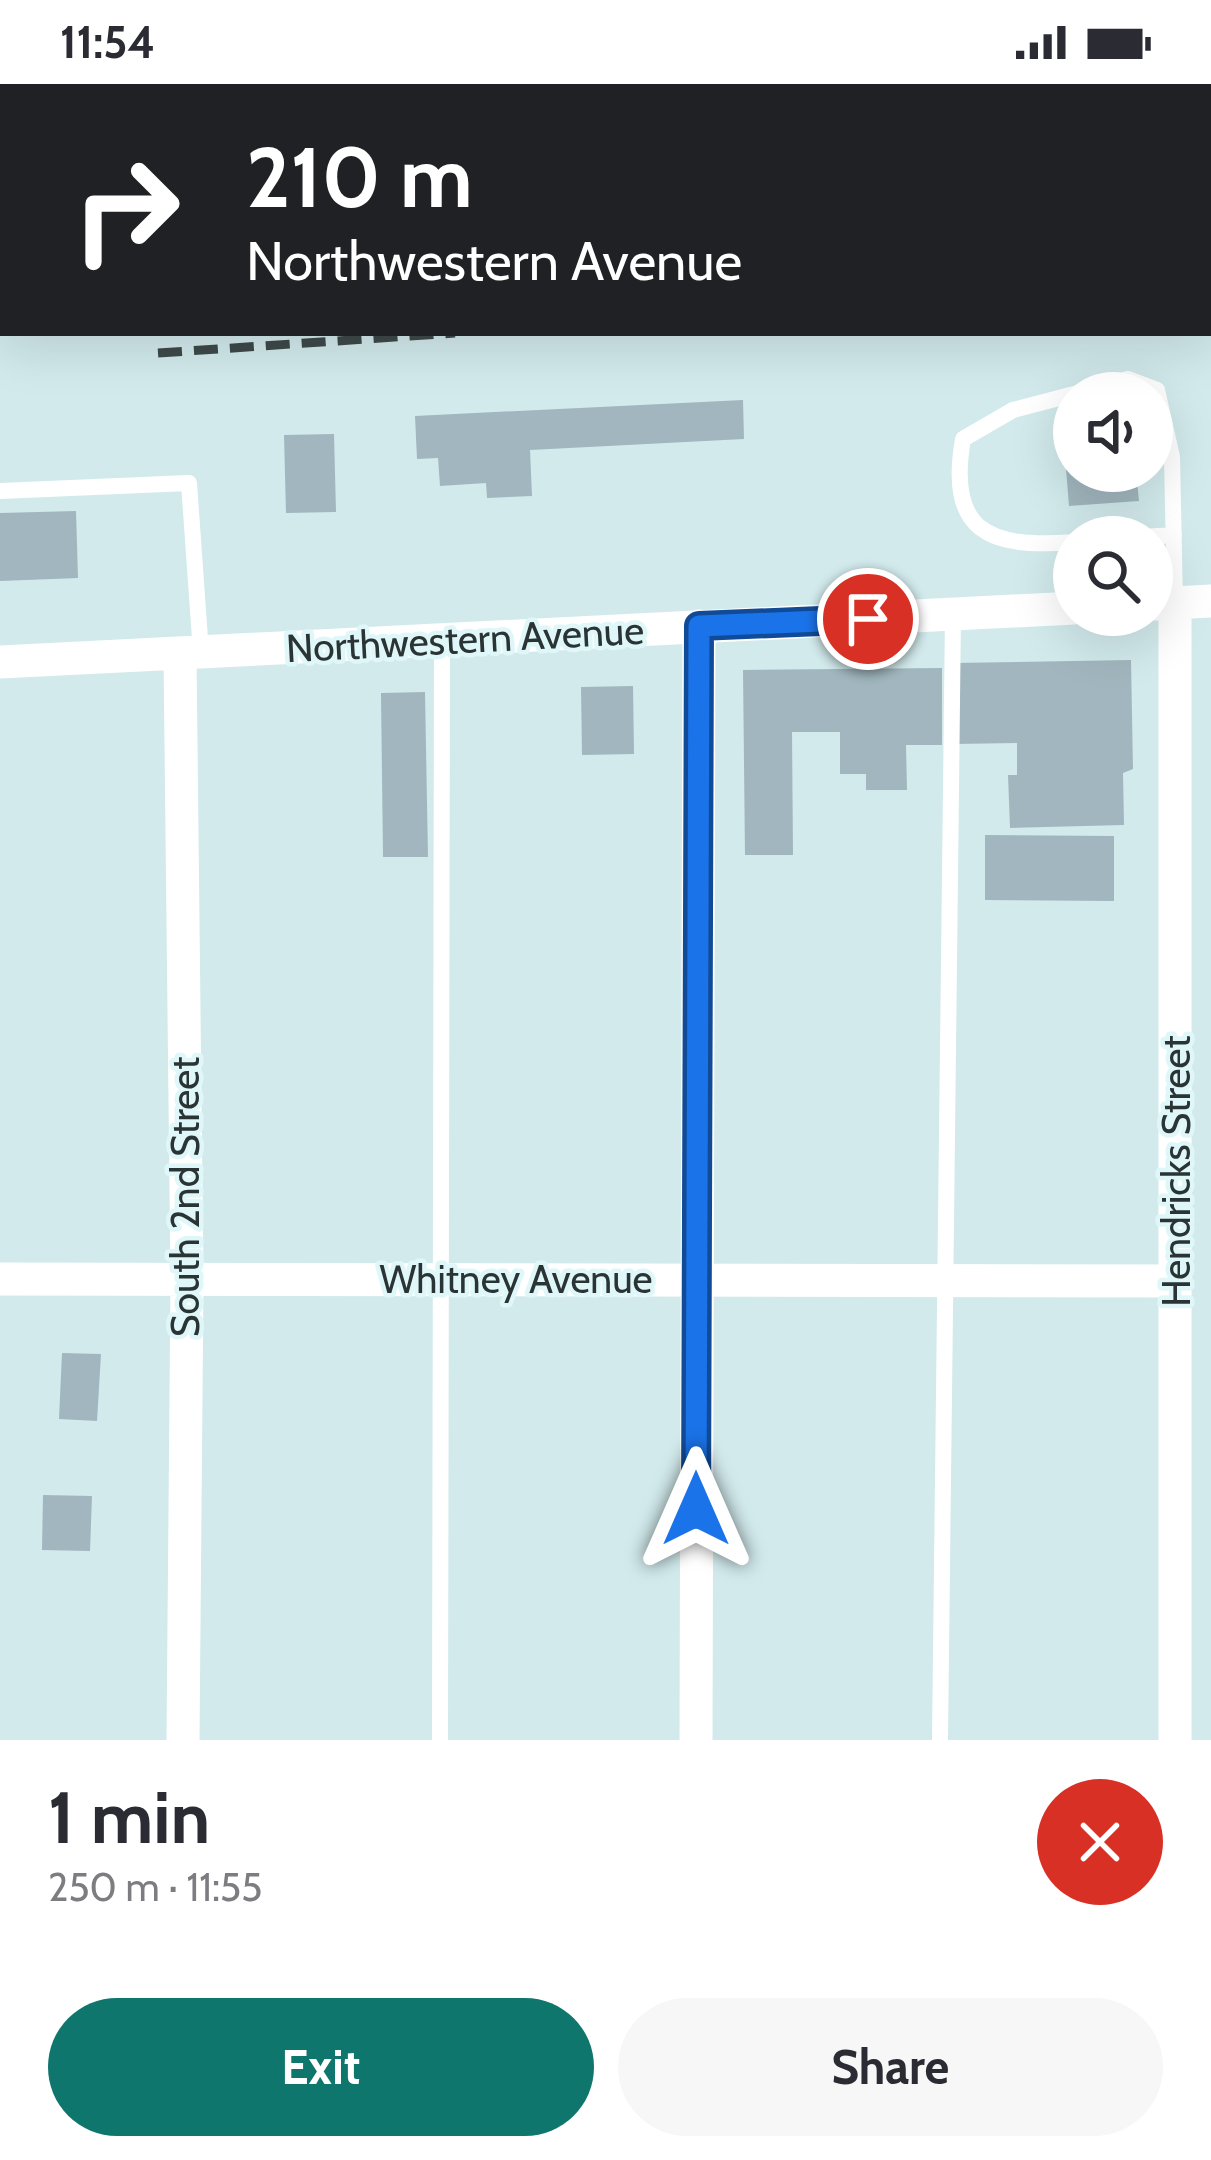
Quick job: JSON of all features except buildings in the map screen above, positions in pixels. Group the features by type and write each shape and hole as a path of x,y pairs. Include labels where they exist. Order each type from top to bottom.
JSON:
{"street":[{"path":"1173,603 1211,601"},
{"name":"Northwestern Avenue","path":"0,662 1053,609"},
{"path":"696,1740 699,626"},
{"name":"Hendricks Street","path":"1164,636 1176,1281 1175,1740"},
{"name":"South 2nd Street","path":"183,1740 190,653"},
{"name":"Whitney Avenue","path":"0,1279 943,1277 1176,1281"}],"lane":[{"path":"1053,399 1013,410 963,440 956,479 963,513 991,536 1053,540"},
{"path":"0,491 189,483 190,653"},
{"path":"1173,492 1173,541"},
{"path":"940,1740 953,615"},
{"path":"440,1740 442,640"}],"railway":[{"path":"158,353 410,336"}],"route":[{"path":"696,1509 699,626 868,619"}]}
